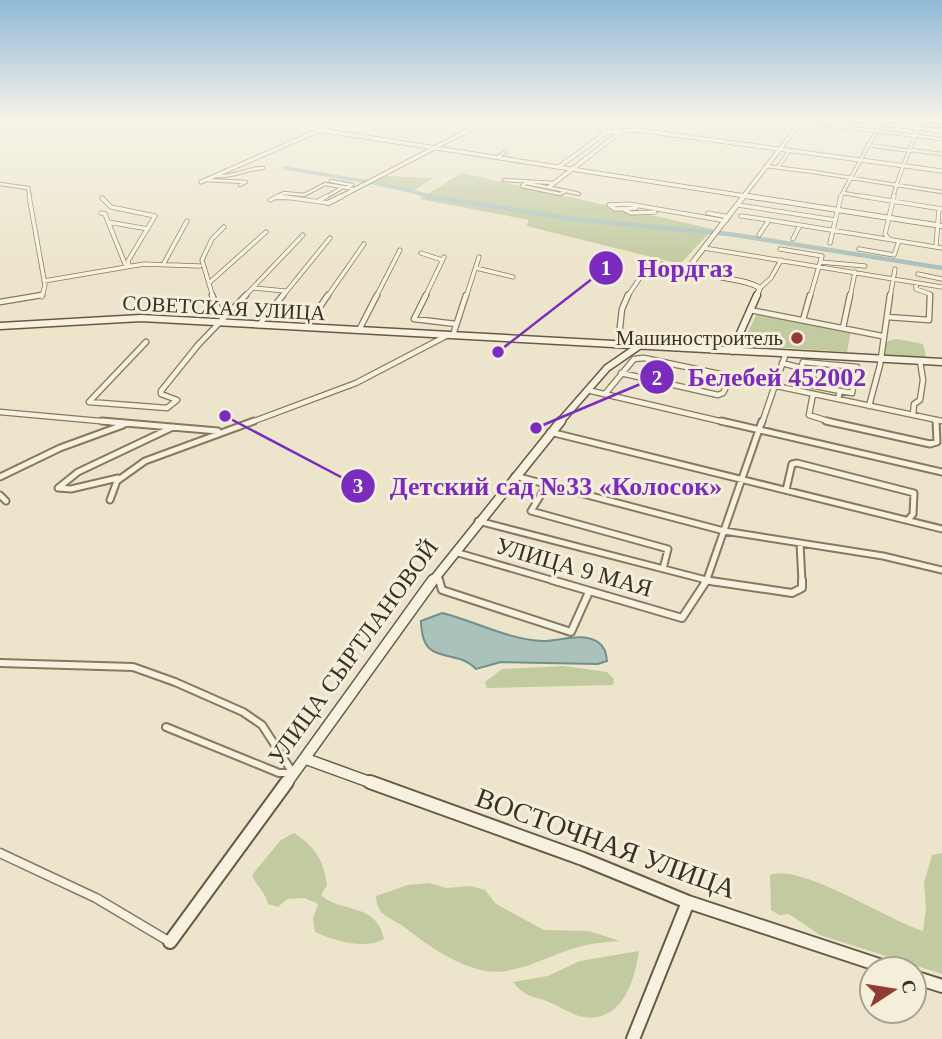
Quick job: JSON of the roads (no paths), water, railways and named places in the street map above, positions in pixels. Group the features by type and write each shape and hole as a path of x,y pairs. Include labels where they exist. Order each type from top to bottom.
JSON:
{"street":[{"path":"203,181 237,166"},
{"path":"278,196 328,203 398,166"},
{"path":"563,166 941,226"},
{"path":"760,288 748,281 695,268 692,263 766,166"},
{"path":"772,166 942,192"},
{"path":"830,243 843,193 857,166"},
{"path":"890,239 885,234 895,179 904,166"},
{"path":"908,166 942,171"},
{"path":"215,176 234,177 249,169 262,168"},
{"path":"549,187 572,168"},
{"path":"504,180 532,179 555,183"},
{"path":"203,181 246,183 240,185"},
{"path":"317,201 352,185 331,181"},
{"path":"567,191 560,194 522,187 526,183 549,187 567,191 579,194"},
{"path":"0,184 28,188 45,295 0,302"},
{"path":"270,200 284,193 304,195 325,184 354,189"},
{"path":"843,193 941,209 941,226 936,246"},
{"path":"102,198 111,207 155,216 129,266"},
{"path":"672,211 631,213 609,205 672,211 727,219"},
{"path":"738,205 835,220"},
{"path":"623,209 643,208"},
{"path":"101,213 105,214 125,264 129,266"},
{"path":"708,213 727,219"},
{"path":"741,216 942,248"},
{"path":"759,235 769,220"},
{"path":"164,263 187,221"},
{"path":"108,222 148,229"},
{"path":"793,239 800,225"},
{"path":"220,320 209,284 200,266 200,256 224,227"},
{"path":"209,284 266,232"},
{"path":"146,342 89,402 157,408 174,404 177,400 161,394 161,391 220,320 303,235"},
{"path":"260,325 330,238"},
{"path":"859,249 894,255 899,241"},
{"path":"306,327 364,244"},
{"path":"704,248 781,260 865,266"},
{"path":"780,249 822,256 803,320"},
{"path":"359,330 400,250"},
{"path":"421,253 443,258 414,319 456,324"},
{"path":"110,500 112,485 118,478 145,461 356,383 450,335 479,257"},
{"path":"732,351 760,288 771,278 781,260"},
{"path":"44,281 129,266 164,263 200,266"},
{"path":"618,344 623,326 621,314 627,293 648,267 662,264"},
{"path":"821,264 942,287"},
{"path":"476,268 513,277"},
{"path":"869,406 881,358 882,336 895,269"},
{"path":"843,328 855,272"},
{"path":"918,274 942,279"},
{"path":"887,317 929,320 930,294 916,289 916,283"},
{"path":"253,288 285,291"},
{"path":"750,310 882,336"},
{"name":"СОВЕТСКАЯ УЛИЦА","path":"0,326 124,318 220,320 260,325 942,362"},
{"path":"608,343 621,346 625,352"},
{"name":"УЛИЦА СЫРТЛАНОВОЙ","path":"170,942 513,476 587,390 625,352 645,345"},
{"path":"682,618 707,581 786,353"},
{"path":"605,394 634,359 644,358 774,387 813,394 838,399 939,421 937,442 930,444 813,418 809,415 813,394"},
{"path":"857,367 803,362 796,382 852,393 859,361"},
{"path":"913,415 914,404 920,400 922,391 920,361"},
{"path":"782,363 814,374 855,380"},
{"path":"621,373 718,395 722,394 731,377"},
{"path":"587,390 942,472"},
{"path":"838,399 839,391"},
{"path":"0,412 126,425 221,431"},
{"path":"0,477 60,448 126,425"},
{"path":"118,478 71,489 58,488 73,474 149,443 173,427"},
{"path":"550,432 942,528"},
{"path":"786,490 792,464 797,463 888,485 914,494 913,514 908,520"},
{"path":"513,476 724,531 883,556 942,570"},
{"path":"547,485 531,511 668,549 663,569"},
{"path":"0,495 6,501"},
{"path":"478,521 707,581 792,593 802,588 800,543"},
{"name":"УЛИЦА 9 МАЯ","path":"455,552 682,618"},
{"path":"438,576 442,590 571,632 589,592"},
{"path":"0,663 134,667 175,682 243,712 262,725 293,773"},
{"path":"166,727 279,773 293,773"},
{"name":"ВОСТОЧНАЯ УЛИЦА","path":"306,759 583,859 688,902 858,958"},
{"path":"0,853 96,898 170,942"},
{"path":"633,1039 688,902"}],"water":[{"path":"442,613 530,640 578,637 591,639 602,646 607,661 598,664 501,662 476,669 467,662 433,651 427,646 421,621"}],"waterway":[{"path":"285,168 386,185 435,197"},
{"path":"427,196 435,197"},
{"path":"435,197 573,219 729,234 942,268"}],"place":[{"name":"Машиностроитель","path":"797,338"},
{"name":"Нордгаз","path":"498,352"},
{"name":"Детский сад №33 «Колосок»","path":"225,416"},
{"name":"Белебей 452002","path":"536,428"}]}
